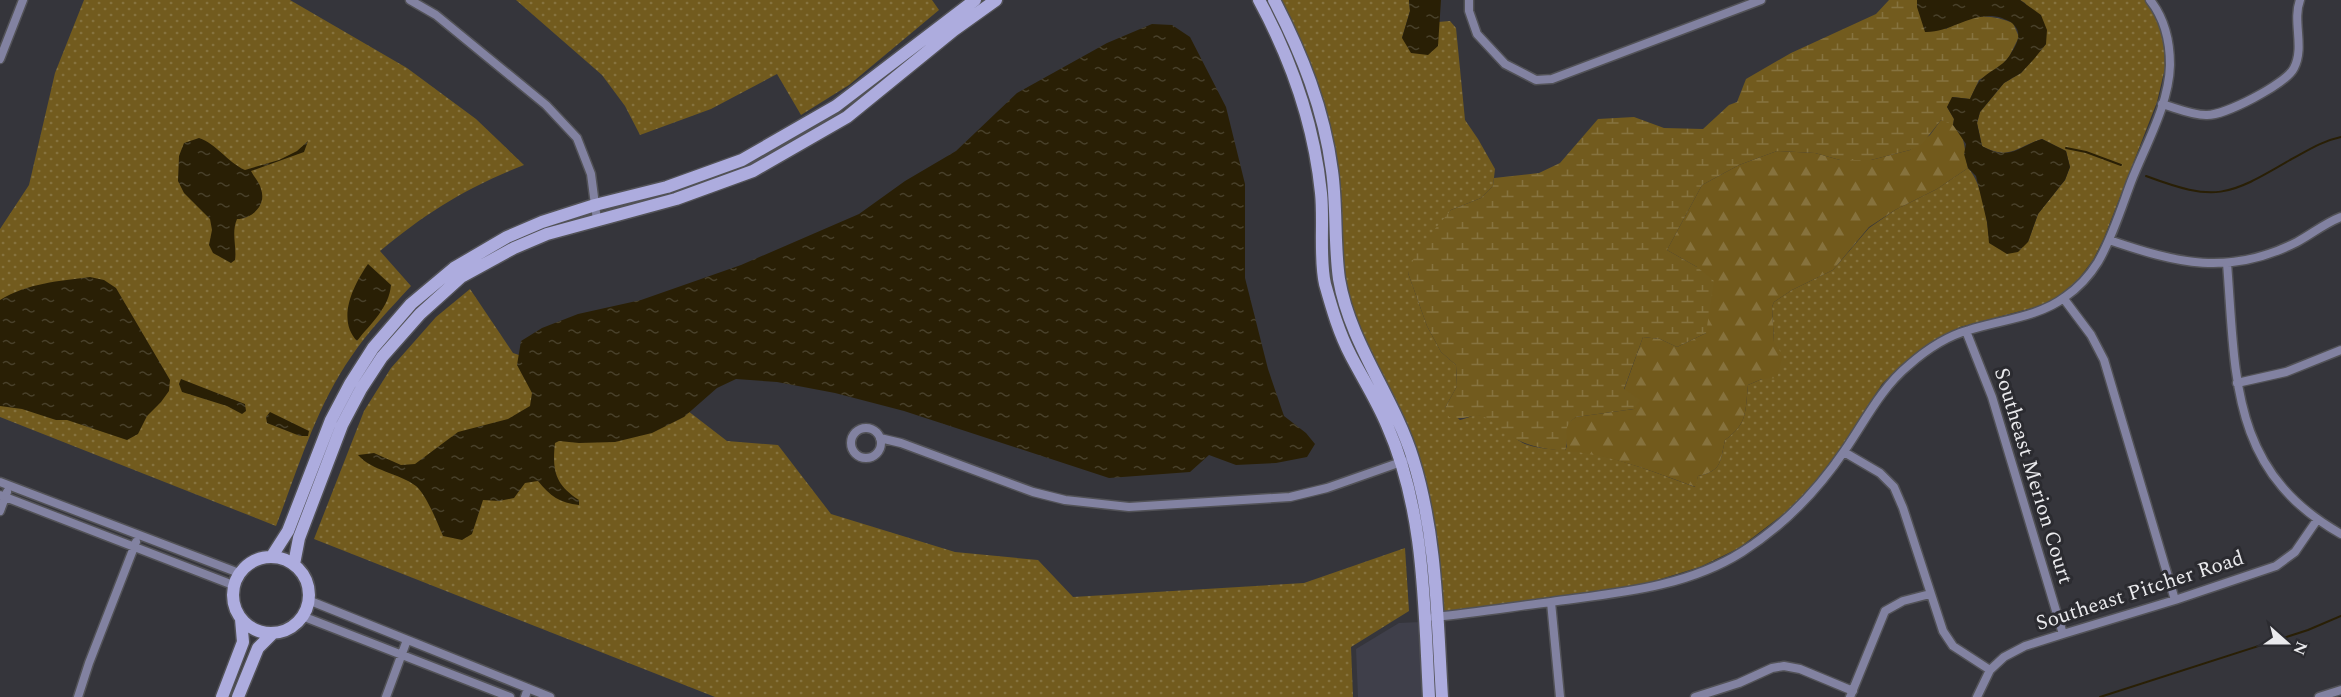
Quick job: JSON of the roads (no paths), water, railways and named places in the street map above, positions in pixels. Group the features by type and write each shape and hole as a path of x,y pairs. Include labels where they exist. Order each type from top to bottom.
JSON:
{"street":[{"path":"0,59 23,0"},
{"path":"410,0 436,15 546,105 578,138 591,174 597,220"},
{"path":"272,556 288,531 331,420 350,384 373,348 411,304 454,268 507,237 595,205 667,187 742,160 836,106 975,0"},
{"path":"294,564 299,538 342,425 376,365 420,314 461,277 514,248 547,234 676,199 753,171 847,117 954,30 996,0"},
{"path":"1258,0 1301,55 1315,94 1326,130 1332,171 1339,279 1352,321 1399,421 1413,458 1427,511 1432,542 1429,697"},
{"path":"1274,0 1312,132 1322,195 1324,280 1350,354 1388,425 1415,513 1442,697"},
{"path":"1469,0 1469,11 1476,34 1504,64 1536,80 1552,79 1761,0"},
{"path":"1431,617 1642,589 1669,583 1702,571 1742,552 1792,513 1812,494 1844,452 1886,386 1909,365 1937,344 1966,330 2045,309 2064,299 2081,284 2098,262 2109,240 2162,104 2170,68 2169,38 2157,8 2150,0"},
{"path":"2162,104 2206,115 2225,112 2282,81 2294,68 2298,52 2297,9 2300,0"},
{"path":"1318,172 1332,171"},
{"path":"2109,240 2157,256 2193,263 2227,263 2259,256 2297,242 2330,221 2341,217"},
{"path":"2227,263 2237,383 2249,434 2273,477 2292,498 2318,520 2341,534"},
{"path":"2064,299 2091,335 2104,360 2175,600"},
{"path":"1338,325 1352,321"},
{"name":"Southeast Merion Court","path":"1966,330 1992,397 2063,634"},
{"path":"2237,383 2286,372 2340,352"},
{"path":"880,438 901,443 1033,492 1065,500 1129,507 1290,497 1327,488 1413,458"},
{"path":"1844,452 1880,473 1894,487 1904,508 1930,594 1947,638 1953,645 1990,670"},
{"path":"0,482 139,537 236,579"},
{"path":"0,511 3,496 10,486"},
{"path":"3,496 134,547 236,579"},
{"name":"Southeast Pitcher Road","path":"1977,697 1990,670 2004,657 2025,646 2277,566 2295,552 2318,520"},
{"path":"78,697 89,663 139,537"},
{"path":"222,697 243,642 241,619 234,603 236,579 248,564 259,558 272,556 294,564 306,580 308,600 302,616 284,630 273,633 261,632 250,627 241,619"},
{"path":"1695,697 1739,683 1772,668 1784,666 1800,669 1851,694 1885,611 1903,601 1930,594"},
{"path":"308,600 407,640 526,693 550,697"},
{"path":"1551,602 1560,697"},
{"path":"302,616 510,697"},
{"path":"238,697 258,648 273,633"},
{"path":"386,697 407,640"},
{"path":"2319,697 2341,690"}],"water":[{"path":"1409,0 1441,0 1438,46 1428,55 1411,53 1402,38 1410,11"},
{"path":"1917,0 2020,0 2041,15 2047,30 2046,44 2021,73 2004,83 1980,112 1977,123 1982,146 1992,151 2007,153 2042,139 2066,151 2070,167 2065,180 2038,214 2028,242 2018,252 2007,254 1989,243 1987,222 1976,176 1968,168 1964,154 1966,144 1953,125 1954,119 1947,107 1952,97 1970,99 1982,78 2007,59 2018,40 2017,29 2008,21 1992,16 1925,32"},
{"path":"1152,24 1172,25 1190,37 1226,107 1245,184 1245,278 1268,369 1284,416 1306,433 1315,444 1307,457 1276,463 1236,465 1209,455 1190,472 1109,478 904,411 835,393 777,382 736,379 717,388 684,417 652,433 615,442 559,441 555,443 554,461 557,476 565,489 579,500 579,505 566,503 556,498 538,481 525,483 514,498 499,501 483,500 472,534 462,540 443,536 428,503 416,486 371,465 358,455 374,453 401,465 415,464 458,432 508,419 530,406 532,393 517,365 521,341 542,328 578,314 641,300 741,265 859,214 905,181 956,151 1017,93 1107,43"},
{"path":"199,138 211,144 245,170 279,160 297,151 308,141 304,152 251,171 260,187 262,201 248,217 237,219 234,229 235,260 231,263 213,253 209,245 212,230 210,219 184,193 178,181 179,156 184,143"},
{"path":"368,264 391,285 390,293 383,308 357,341 348,322 349,302 357,281"},
{"path":"90,277 104,280 116,288 170,380 169,391 147,416 138,434 127,440 67,420 56,420 22,409 0,406 0,300 33,286"},
{"path":"181,379 245,404 246,411 242,414 227,406 182,392 179,384"},
{"path":"270,412 309,431 308,436 300,436 267,423 266,417"}],"waterway":[{"path":"2146,176 2189,190 2221,192 2251,182 2315,147 2341,137"},
{"path":"2066,148 2086,152 2121,165"},
{"path":"2100,697 2308,630 2341,616"}]}
